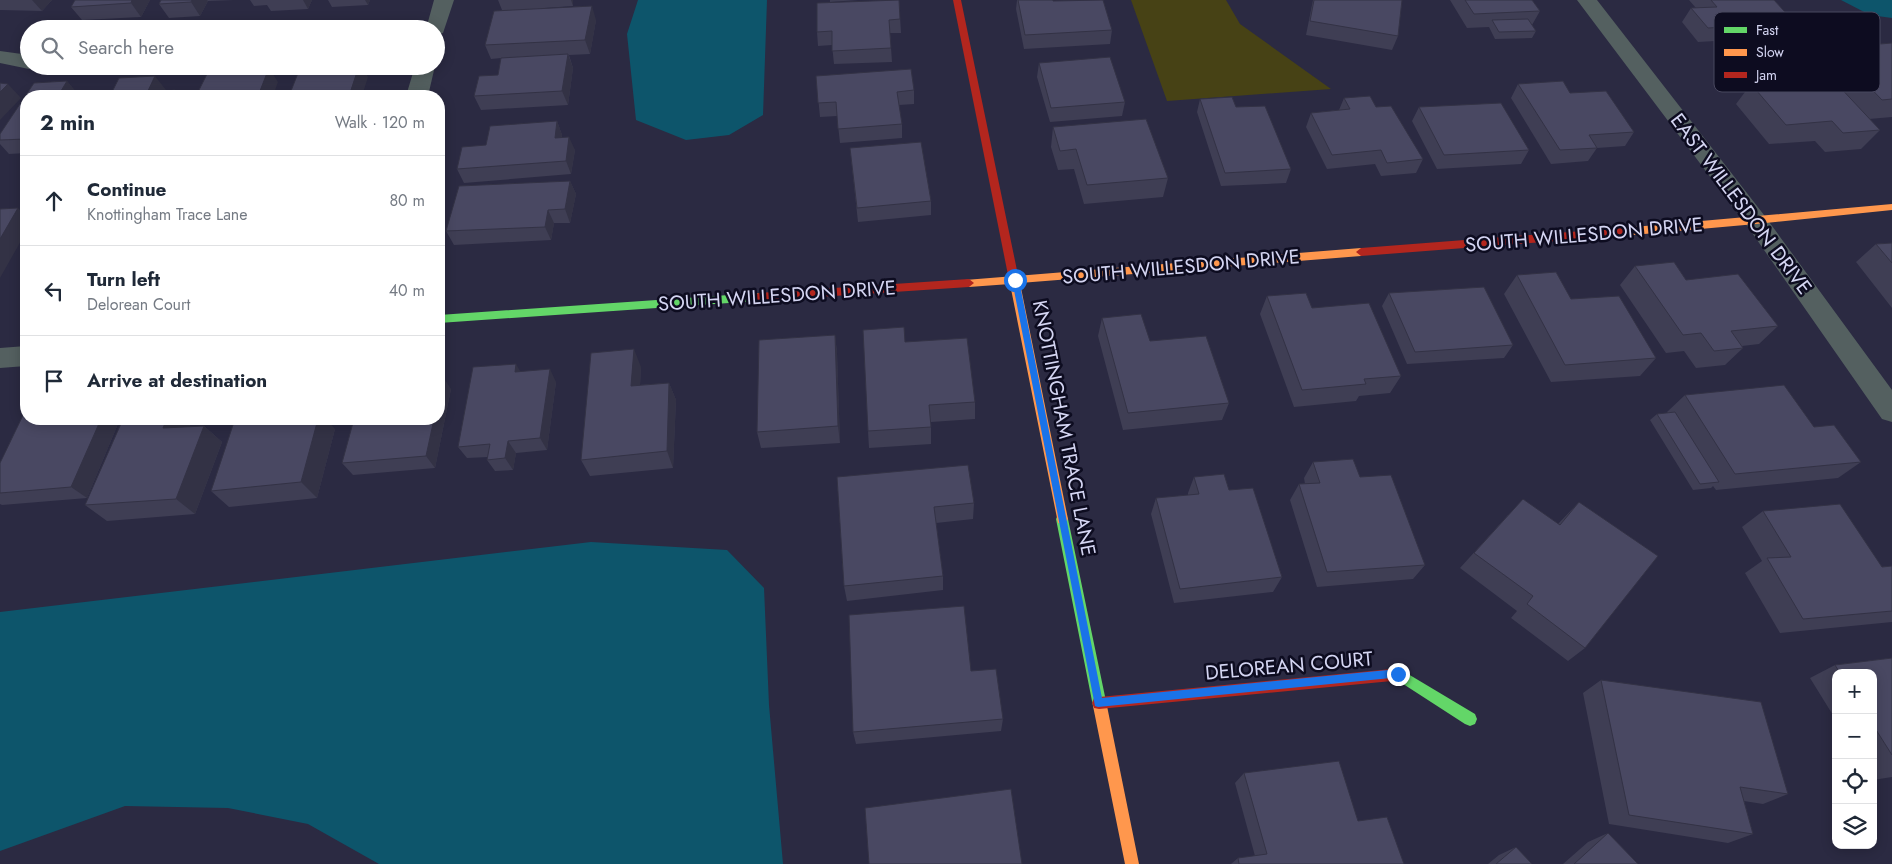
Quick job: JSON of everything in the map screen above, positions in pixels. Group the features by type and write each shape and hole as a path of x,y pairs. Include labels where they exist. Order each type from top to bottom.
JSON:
{"street":[{"path":"438,20 444,0"},
{"name":"KNOTTINGHAM TRACE LANE","path":"957,0 1132,864"},
{"name":"EAST WILLESDON DRIVE","path":"1586,0 1756,221 1892,411"},
{"path":"0,57 20,60"},
{"path":"419,90 423,75"},
{"name":"SOUTH WILLESDON DRIVE","path":"445,319 1015,280 1756,221 1892,207"},
{"path":"0,358 20,356"},
{"name":"DELOREAN COURT","path":"1098,703 1398,674 1470,719"}],"shaded area":[{"path":"1131,0 1226,0 1240,24 1331,89 1167,101"}],"water":[{"path":"638,0 767,0 763,115 729,135 686,140 636,120 627,34"},
{"path":"1841,0 1892,0 1892,18 1880,16 1880,12 1864,12"},
{"path":"591,542 727,550 764,588 769,705 783,864 379,864 308,824 228,808 125,806 0,851 0,612"}],"building":[{"path":"75,0 132,0 131,3 71,7"},
{"path":"161,0 192,0 191,2 159,4"},
{"path":"899,0 900,19 889,20 891,48 832,51 832,31 817,32 817,3"},
{"path":"1018,0 1103,0 1112,30 1025,35"},
{"path":"1314,0 1402,0 1398,36 1310,21"},
{"path":"1465,0 1532,0 1540,11 1474,14"},
{"path":"1711,0 1774,0 1785,12 1714,12 1714,28 1708,28 1691,8 1717,7"},
{"path":"592,6 585,40 485,45 494,11"},
{"path":"1528,19 1536,31 1499,32 1492,20"},
{"path":"1892,43 1892,99 1882,100 1874,92 1880,92 1880,44"},
{"path":"568,54 562,91 474,96 479,76 498,75 501,58"},
{"path":"1110,57 1125,102 1051,108 1039,63"},
{"path":"911,69 914,90 897,92 902,124 838,129 836,102 818,103 816,76"},
{"path":"206,75 266,75 260,90 199,90"},
{"path":"297,75 356,75 351,90 291,90"},
{"path":"155,76 148,90 113,90 119,78"},
{"path":"67,81 62,90 29,90 34,83"},
{"path":"1563,81 1570,93 1606,91 1634,132 1589,135 1597,148 1560,150 1518,84"},
{"path":"0,83 8,84 0,92"},
{"path":"1758,92 1844,92 1880,130 1843,133 1832,121 1786,125"},
{"path":"1370,96 1376,107 1391,106 1423,159 1387,163 1381,150 1332,155 1311,113 1350,109 1344,98"},
{"path":"1232,97 1236,107 1265,106 1291,169 1225,173 1200,99"},
{"path":"1501,103 1529,150 1444,155 1419,107"},
{"path":"20,104 20,139 0,140 0,134"},
{"path":"1146,119 1168,178 1087,185 1076,149 1060,151 1053,127"},
{"path":"557,121 555,138 569,137 566,161 457,169 462,147 486,145 490,126"},
{"path":"921,142 931,201 857,208 850,148"},
{"path":"570,181 565,209 548,210 545,227 446,231 459,186"},
{"path":"18,208 0,239 0,209"},
{"path":"1892,243 1892,263 1876,244"},
{"path":"1674,262 1686,280 1738,274 1778,326 1731,331 1743,348 1714,351 1701,333 1683,335 1635,266"},
{"path":"1556,272 1571,299 1619,296 1656,358 1565,365 1517,275"},
{"path":"1484,287 1513,345 1415,352 1389,293"},
{"path":"1306,293 1312,308 1369,303 1401,376 1364,379 1366,384 1302,390 1267,296"},
{"path":"1141,314 1150,341 1206,336 1229,403 1128,413 1102,318"},
{"path":"904,327 905,342 967,338 975,402 929,405 931,427 868,431 863,330"},
{"path":"835,335 838,426 757,432 759,340"},
{"path":"634,349 631,386 669,383 667,451 581,460 591,353"},
{"path":"516,364 515,372 550,369 540,438 508,441 505,458 487,460 490,444 458,447 473,367"},
{"path":"1784,385 1814,427 1834,425 1861,462 1735,474 1685,395"},
{"path":"1675,412 1719,482 1700,484 1657,414"},
{"path":"20,421 20,425 98,425 71,487 0,493 0,463"},
{"path":"120,425 164,425 163,428 204,426 176,499 85,505"},
{"path":"233,425 316,425 301,482 211,491"},
{"path":"352,425 433,425 426,456 342,463"},
{"path":"1353,459 1360,477 1391,475 1425,565 1327,572 1299,484 1320,483 1313,462"},
{"path":"968,465 974,503 934,507 943,576 844,586 837,477"},
{"path":"1224,474 1229,490 1253,488 1282,577 1180,589 1156,498 1199,494 1194,477"},
{"path":"1523,499 1560,525 1579,502 1658,556 1585,648 1527,604 1533,596 1474,553"},
{"path":"1840,504 1882,567 1892,566 1892,611 1803,619 1767,558 1791,557 1763,511"},
{"path":"964,606 971,671 996,669 1003,719 853,732 849,615"},
{"path":"1892,658 1892,755 1877,731 1877,669 1838,669 1835,665"},
{"path":"1601,680 1761,702 1788,794 1740,787 1753,834 1629,815"},
{"path":"1339,761 1358,821 1387,817 1404,864 1239,864 1238,858 1267,854 1244,773"},
{"path":"1011,789 1022,864 869,864 865,808"},
{"path":"1608,833 1638,864 1574,864"},
{"path":"1516,847 1532,864 1496,864"}],"traffic: fast":[{"path":"445,319 758,297"},
{"path":"1062,519 1100,706"},
{"path":"1392,675 1398,674 1470,719"}],"traffic: slow":[{"path":"1622,232 1892,207"},
{"path":"969,283 1361,252"},
{"path":"1014,280 1062,519"},
{"path":"1100,706 1132,864"}],"traffic: jam":[{"path":"957,0 1014,280"},
{"path":"1361,252 1622,232"},
{"path":"758,297 969,283"},
{"path":"1099,703 1392,675"}],"route":[{"path":"1015,280 1098,703 1398,674"}]}
